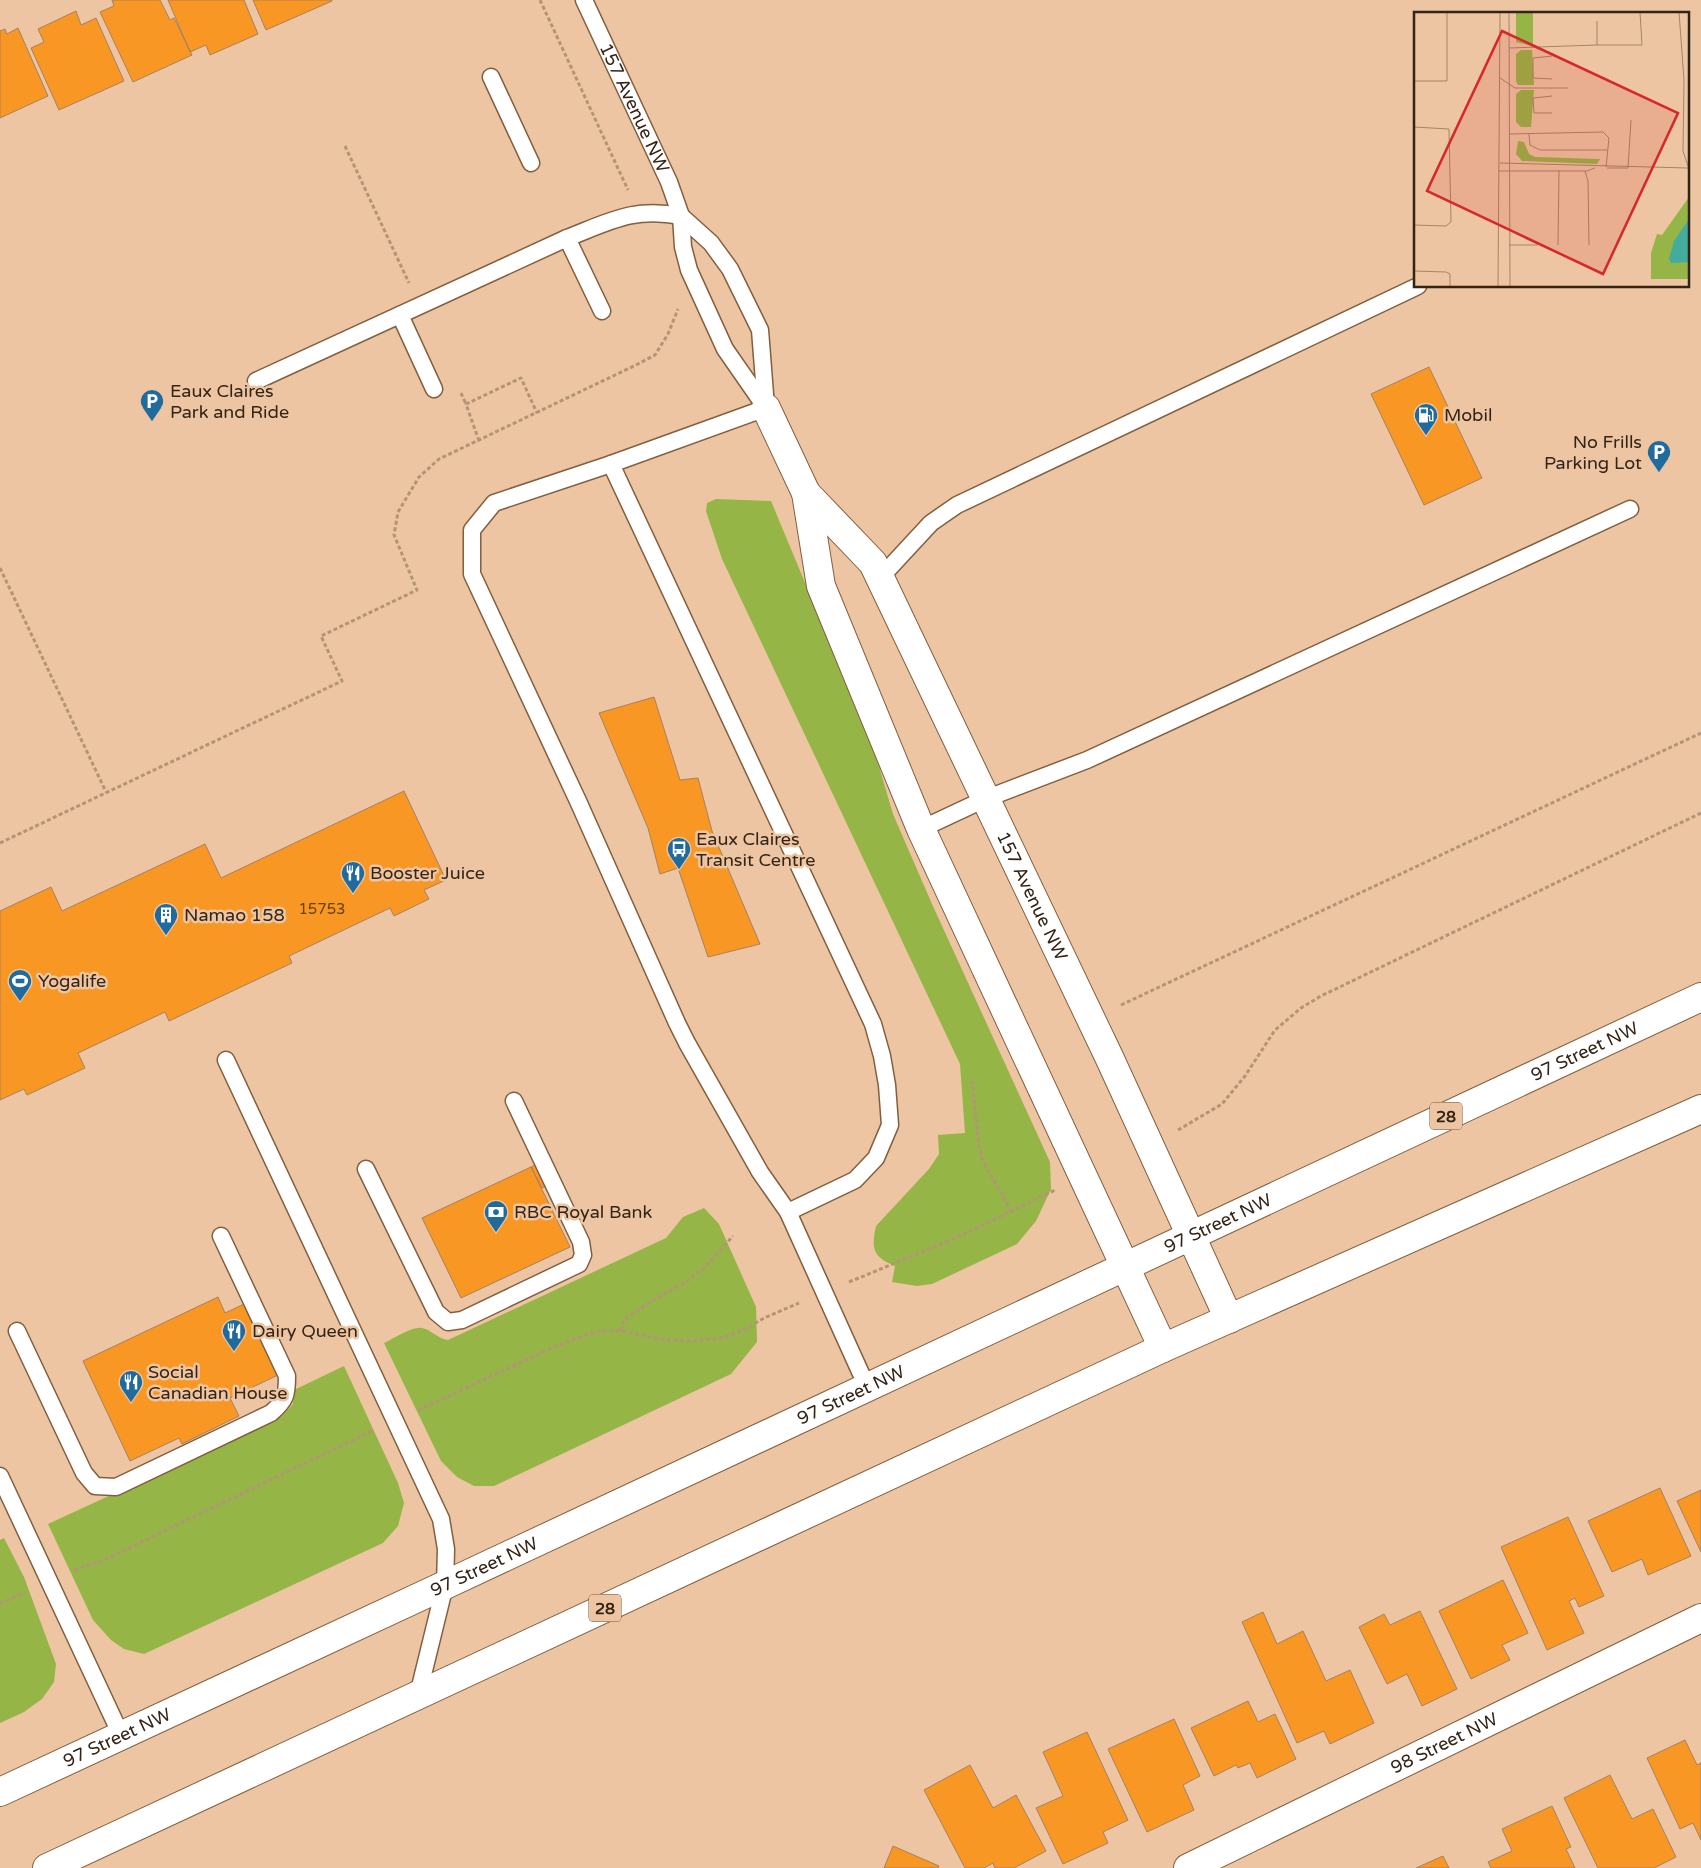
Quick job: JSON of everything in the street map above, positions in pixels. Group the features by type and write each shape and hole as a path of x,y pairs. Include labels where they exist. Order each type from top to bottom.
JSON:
{"main road":[{"name":"157 Avenue NW","path":"766,408 806,493 821,586 921,829 1123,1267 1163,1348"},
{"name":"157 Avenue NW","path":"806,493 873,563 1192,1236 1229,1319"},
{"name":"97 Street NW","path":"0,1792 1701,997"},
{"path":"1163,1348 1701,1109"},
{"name":"28","path":"47,1868 1163,1348"},
{"name":"98 Street NW","path":"1188,1868 1701,1618"}],"lane":[{"name":"157 Avenue NW","path":"584,0 670,182 681,216 683,247 693,278 725,349 766,408"},
{"path":"491,77 531,162"},
{"path":"256,381 567,238 620,217 639,213 660,212 681,216"},
{"name":"157 Avenue NW","path":"681,216 711,243 730,269 760,330 766,408"},
{"path":"567,238 602,311"},
{"path":"880,578 931,523 957,505 1414,288"},
{"path":"400,315 434,389"},
{"path":"766,408 611,464 494,503 472,530 472,574 578,801 687,1043 760,1172 788,1212 867,1387"},
{"path":"611,464 873,1024 882,1056 890,1125 876,1158 855,1180 788,1212"},
{"path":"921,829 985,799 1087,760 1630,508"},
{"path":"226,1060 441,1519 446,1549 445,1585 418,1695"},
{"path":"366,1169 436,1312 448,1322 462,1320 579,1264 583,1255 581,1242 514,1101"},
{"path":"17,1331 84,1474 96,1486 116,1487 271,1413 282,1403 287,1391 287,1376 221,1236"},
{"path":"0,1476 121,1736"}],"path":[{"path":"540,0 639,213"},
{"path":"344,146 420,306"},
{"path":"0,842 342,681 321,636 417,590 394,536 398,512 419,477 438,459 537,413 655,354 668,334 681,301"},
{"path":"466,404 521,378 537,413"},
{"path":"458,388 466,404 479,441"},
{"path":"0,568 106,792"},
{"path":"1118,1007 1701,732"},
{"path":"1172,1133 1222,1104 1245,1076 1275,1030 1301,1008 1330,992 1701,813"},
{"path":"972,1080 979,1146 983,1161 1011,1211"},
{"path":"877,1270 956,1238 1044,1195"},
{"path":"621,1330 624,1320 629,1316 653,1299 683,1284 704,1268 733,1236"},
{"path":"414,1412 574,1339 600,1332 621,1330 665,1340 697,1340 720,1338 744,1330 764,1318"},
{"path":"72,1571 104,1560 366,1434"},
{"path":"0,1604 24,1592"}],"green space":[{"path":"716,499 771,501 873,746 893,814 1050,1162 1051,1189 1036,1221 1017,1244 932,1284 917,1286 892,1282 895,1266 882,1259 875,1251 874,1234 876,1226 929,1169 939,1154 938,1135 965,1133 960,1064 722,559 706,511 707,503"},
{"path":"704,1208 719,1224 756,1307 757,1342 731,1374 494,1486 474,1486 457,1477 441,1461 384,1343 418,1328 426,1329 448,1340 666,1238 683,1217"},
{"path":"344,1366 398,1483 404,1503 398,1526 383,1543 144,1654 124,1649 111,1640 93,1620 48,1524 282,1416 293,1404 294,1390"},
{"path":"4,1538 24,1577 56,1664 54,1682 42,1699 24,1712 0,1723 0,1540"}],"building":[{"path":"112,0 160,0 170,20 174,18 192,55 133,82 100,12 114,6"},
{"path":"168,0 244,0 258,34 210,55 206,45 190,52"},
{"path":"253,0 332,0 332,1 266,30"},
{"path":"76,11 81,25 96,18 124,81 59,110 31,48 44,42 38,29"},
{"path":"18,28 48,96 0,118 0,31 5,29 7,34"},
{"name":"Mobil","path":"1429,367 1482,478 1424,505 1371,394"},
{"path":"654,697 680,780 698,778 712,831 760,944 708,957 678,868 660,874 648,828 599,713"},
{"name":"Namao 158","path":"404,791 446,880 424,890 429,899 394,916 390,908 289,956 292,963 169,1021 165,1012 78,1053 85,1068 27,1095 24,1089 0,1100 0,911 51,887 62,911 205,844 221,878"},
{"path":"547,1159 557,1181 542,1188 531,1167"},
{"name":"RBC Royal Bank","path":"531,1167 570,1247 461,1298 422,1218"},
{"path":"218,1297 225,1313 244,1304 278,1375 230,1398 239,1416 182,1444 179,1438 130,1461 83,1361"},
{"path":"1660,1488 1691,1556 1648,1575 1642,1559 1612,1572 1588,1521"},
{"path":"1701,1490 1701,1552 1677,1501"},
{"path":"1568,1517 1604,1596 1579,1607 1575,1598 1569,1601 1584,1633 1547,1650 1501,1547"},
{"path":"1503,1580 1528,1633 1502,1645 1510,1660 1471,1679 1439,1611"},
{"path":"1420,1611 1457,1689 1422,1706 1407,1674 1387,1684 1359,1627 1384,1614 1390,1625"},
{"path":"1263,1612 1277,1644 1303,1631 1326,1681 1350,1670 1374,1723 1330,1744 1324,1731 1297,1743 1242,1622"},
{"path":"1248,1701 1258,1722 1275,1714 1296,1759 1257,1778 1250,1763 1238,1768 1236,1765 1214,1776 1191,1728"},
{"path":"1174,1719 1200,1776 1183,1785 1194,1810 1147,1832 1108,1749"},
{"path":"1087,1732 1128,1820 1103,1832 1108,1843 1063,1864 1036,1808 1063,1796 1043,1752"},
{"path":"1685,1740 1697,1765 1701,1763 1701,1840 1693,1823 1680,1829 1647,1758"},
{"path":"970,1765 993,1808 1016,1795 1046,1851 1014,1868 995,1868 993,1863 984,1868 965,1868 924,1790"},
{"path":"1610,1775 1632,1819 1653,1809 1676,1857 1654,1868 1598,1868 1564,1798"},
{"path":"1552,1806 1571,1847 1566,1849 1575,1868 1491,1868 1488,1862 1512,1851 1502,1829"},
{"path":"893,1846 939,1866 938,1868 884,1868"},
{"path":"1443,1856 1449,1868 1416,1868"}],"place":[{"name":"Eaux Claires Park and Ride","path":"152,422"},
{"name":"Mobil","path":"1426,436"},
{"name":"No Frills Parking Lot","path":"1659,473"},
{"name":"Eaux Claires Transit Centre","path":"679,870"},
{"name":"Booster Juice","path":"353,894"},
{"name":"Namao 158","path":"166,936"},
{"name":"Yogalife","path":"20,1002"},
{"name":"RBC Royal Bank","path":"496,1233"},
{"name":"Dairy Queen","path":"234,1352"},
{"name":"Social Canadian House","path":"131,1403"}]}
